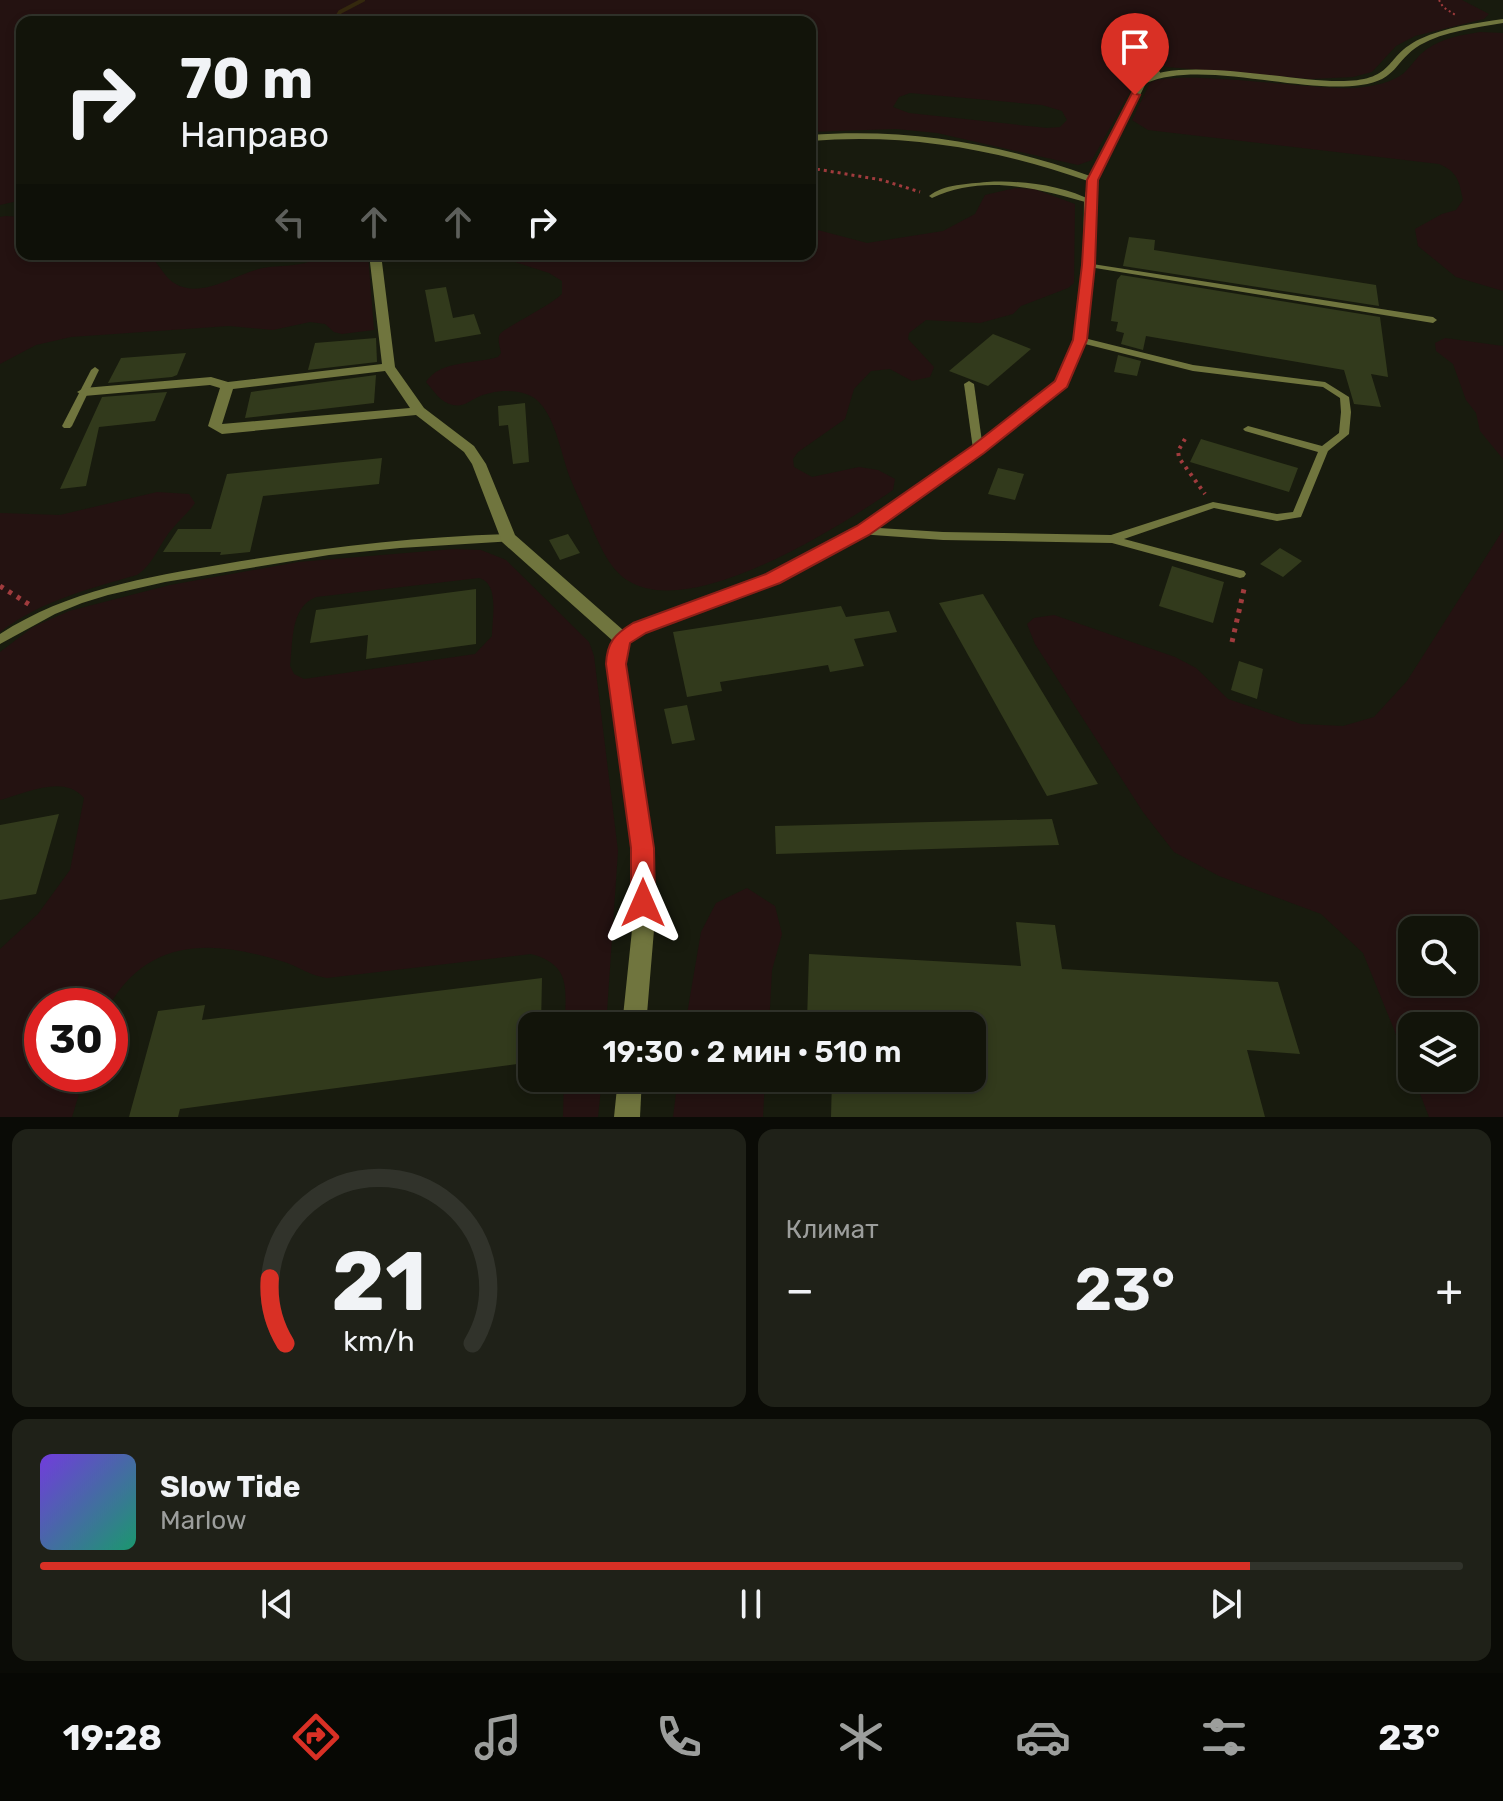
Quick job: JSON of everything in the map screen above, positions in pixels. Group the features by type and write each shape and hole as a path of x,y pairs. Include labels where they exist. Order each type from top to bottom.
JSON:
{"street":[{"path":"635,1012 643,930 643,848 616,664 622,639 640,628 773,578 863,531 1062,384 1080,340 1089,265 1089,201 1093,180 1143,81 1158,73 1198,73 1313,84 1351,83 1384,76 1409,49 1426,39 1503,21"},
{"path":"816,137 847,133 934,137 1036,159 1093,180"},
{"path":"376,260 389,367 419,411 469,449 479,464 508,538 622,639"},
{"path":"84,392 211,381 227,386 389,367"},
{"path":"227,386 215,426 222,430 419,411"},
{"path":"627,1117 629,1092"}],"lane":[{"path":"1136,56 1158,73"},
{"path":"932,196 951,188 1005,181 1037,185 1089,201"},
{"path":"1089,265 1433,320"},
{"path":"1080,340 1182,366 1325,385 1344,397 1344,434 1324,450 1297,515 1288,518 1229,505 1213,505 1112,539"},
{"path":"67,426 95,370"},
{"path":"969,384 978,449"},
{"path":"1248,429 1324,450"},
{"path":"863,531 943,536 1112,539 1240,574"},
{"path":"0,640 27,621 71,601 171,577 300,554 457,539 508,538"}],"path":[{"path":"816,169 882,180 932,196"},
{"path":"1185,439 1178,451 1179,458 1213,505"},
{"path":"1232,642 1246,584 1240,574"},
{"path":"0,586 43,614"}],"shaded area":[{"path":"0,0 1462,0 1489,14 1484,19 1415,36 1396,46 1372,72 1353,77 1311,79 1167,67 1153,61 1157,54 1150,47 1110,45 1105,53 1113,62 1132,71 1136,81 1092,160 1078,165 937,133 896,129 816,132 816,16 16,16 16,201 0,205","holes":["910,93 1042,105 1062,111 1067,120 1060,127 1047,128 909,113 893,107 899,97"]},
{"path":"1480,32 1503,33 1503,291 1456,277 1418,246 1415,229 1456,210 1463,200 1457,178 1439,164 1148,130 1132,120 1150,83 1163,79 1367,87 1401,75 1424,51 1439,42"},
{"path":"1015,188 1034,189 1075,204 1074,283 1021,306 1013,314 980,323 926,320 909,333 908,339 934,367 930,377 912,381 890,369 871,371 854,389 845,419 798,452 793,459 794,467 812,477 859,467 878,470 895,479 893,490 802,546 725,580 688,589 654,590 627,580 614,568 599,544 571,480 554,429 539,402 526,394 509,391 483,395 463,405 453,405 441,399 426,382 449,366 498,357 501,353 500,334 562,294 562,281 549,273 509,260 816,260 816,230 867,243 943,231 975,214 985,195"},
{"path":"0,217 16,217 16,260 154,260 171,281 193,289 213,286 263,268 314,260 368,260 374,330 342,334 325,324 310,322 273,330 229,326 71,337 36,345 0,364"},
{"path":"1445,338 1503,346 1503,459 1480,431 1476,413 1466,400 1453,364 1436,351 1435,343"},
{"path":"157,492 189,494 195,503 143,570 137,575 48,604 0,632 0,513 60,515"},
{"path":"1503,530 1503,1117 1429,1117 1419,1092 1478,1092 1478,1012 1398,1012 1398,1039 1363,953 1321,914 1219,876 1174,852 1143,812 1035,644 1027,624 1034,618 1054,615 1175,657 1196,668 1228,699 1301,724 1343,726 1374,717 1407,681"},
{"path":"454,549 481,550 506,560 589,642 594,656 618,851 607,1012 565,1012 564,981 560,972 545,959 531,954 327,978 287,963 231,949 184,950 163,956 143,967 122,988 24,988 24,1092 80,1092 72,1117 0,1117 0,949 38,914 70,870 84,798 76,791 55,786 0,800 0,652 33,627 69,611 170,585 298,562","holes":["479,578 490,587 492,636 475,654 304,679 294,674 290,666 297,617 301,609 316,597"]},
{"path":"747,888 775,906 782,934 772,970 770,1012 687,1012 701,932 716,903"},
{"path":"564,1092 601,1092 598,1117 563,1117"},
{"path":"676,1092 764,1092 763,1117 673,1117"}],"building":[{"path":"1129,237 1155,240 1154,250 1376,285 1379,306 1123,266"},
{"path":"1121,275 1380,317 1388,377 1371,374 1381,407 1354,404 1344,370 1146,336 1143,350 1121,344 1124,333 1116,331 1118,322 1111,321 1117,280"},
{"path":"446,287 453,318 474,314 481,334 435,342 425,290"},
{"path":"993,334 1031,349 988,386 949,371"},
{"path":"376,338 377,362 308,370 315,343"},
{"path":"186,353 177,375 172,377 108,383 121,358"},
{"path":"1118,355 1141,361 1137,376 1114,372"},
{"path":"376,375 374,403 245,418 251,392"},
{"path":"167,392 155,421 99,427 86,486 60,489 102,397"},
{"path":"525,403 529,462 513,464 508,425 499,426 498,406"},
{"path":"1201,439 1298,468 1289,492 1190,462"},
{"path":"382,458 379,484 263,496 250,552 220,555 221,552 163,552 178,529 211,529 227,474"},
{"path":"998,468 1024,474 1015,500 988,494"},
{"path":"568,534 580,553 560,560 549,540"},
{"path":"1280,548 1302,561 1283,577 1260,564"},
{"path":"1172,566 1224,582 1213,623 1159,606"},
{"path":"476,589 476,644 366,659 368,635 310,643 316,610"},
{"path":"983,594 1098,784 1047,796 939,603"},
{"path":"841,606 846,617 889,611 897,632 854,639 864,666 830,672 828,665 720,682 722,691 687,697 673,632"},
{"path":"1239,661 1263,669 1257,699 1231,690"},
{"path":"687,705 695,740 672,744 664,709"},
{"path":"59,814 36,894 0,900 0,825"},
{"path":"1052,819 1059,845 776,854 775,826"},
{"path":"1016,922 1055,925 1062,969 1278,982 1300,1054 1247,1050 1265,1117 831,1117 832,1092 986,1092 986,1012 807,1012 809,954 1021,966"},
{"path":"542,978 541,1012 518,1012 518,1064 180,1109 178,1117 129,1117 158,1011 205,1005 202,1020"}],"waterway":[{"path":"338,16 363,0"}],"route":[{"path":"643,903 643,848 616,664 622,639 640,628 773,578 863,531 1062,384 1080,340 1089,265 1089,201 1093,180 1135,95"}]}
